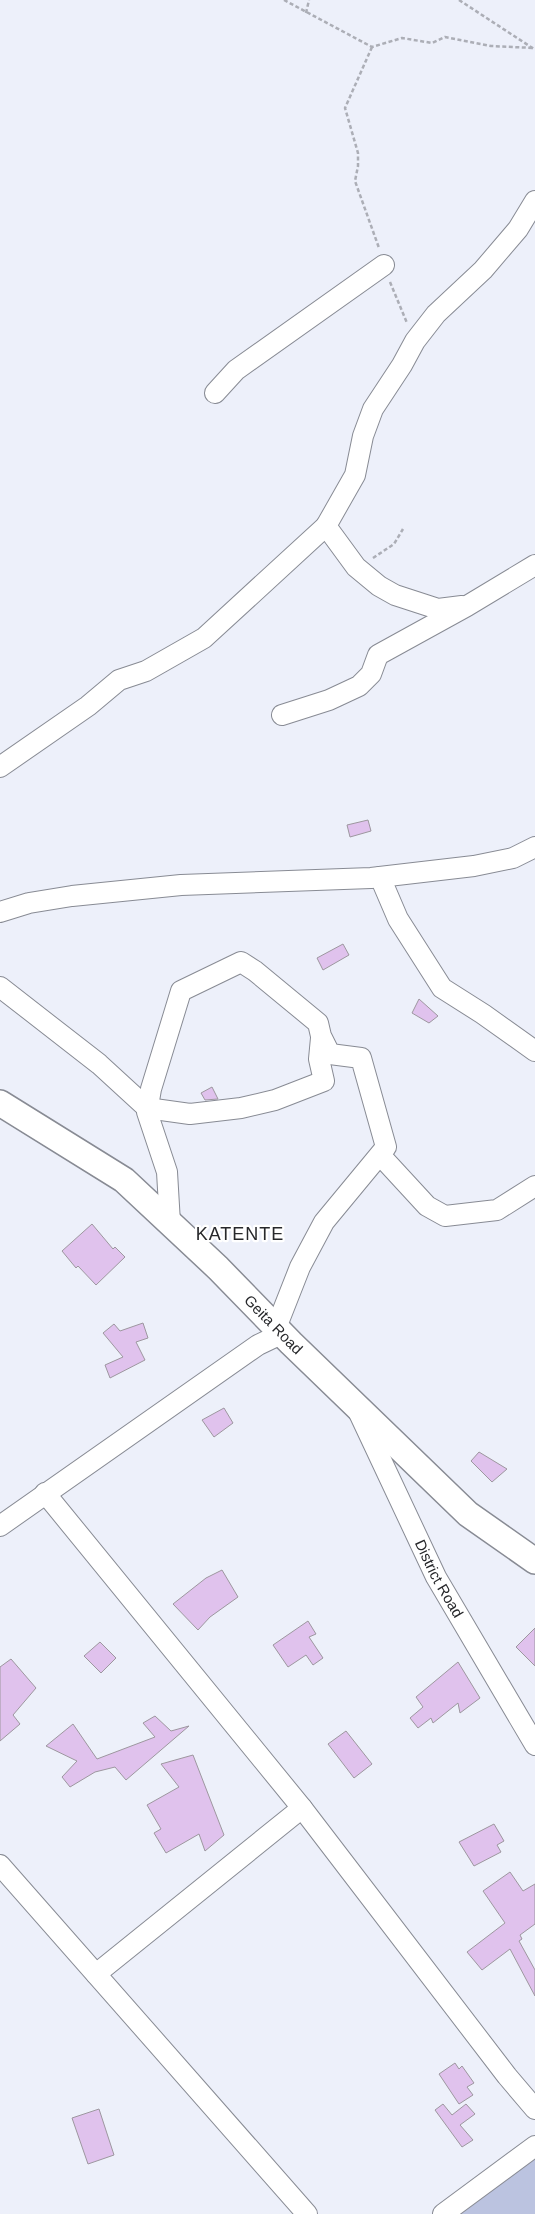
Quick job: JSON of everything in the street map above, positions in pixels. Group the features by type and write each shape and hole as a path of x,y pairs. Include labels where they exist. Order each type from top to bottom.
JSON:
{"main road":[{"name":"Geita Road","path":"0,1103 124,1180 218,1268 279,1331 468,1514 535,1561"}],"street":[{"path":"0,767 88,706 119,680 146,671 204,638 326,526 355,475 363,436 373,409 411,349 436,314 483,270 518,229 535,202"},
{"path":"215,393 236,370 384,265"},
{"path":"326,526 356,566 379,586 395,595 438,609 467,606"},
{"path":"282,716 329,700 359,686 371,674 378,655 467,606 535,565"},
{"path":"0,910 72,896 181,885 380,877 474,866 513,858 535,847"},
{"path":"380,877 398,919 442,988 484,1014 535,1051"},
{"path":"0,1526 279,1331 300,1268 324,1222 386,1147 361,1058 330,1054 321,1036 318,1023 255,971 241,962 181,991 147,1108 167,1172 170,1223"},
{"path":"0,987 99,1064 147,1108 190,1114 241,1108 275,1100 324,1081 319,1059 321,1036"},
{"path":"380,1155 428,1206 445,1216 497,1210 535,1186"},
{"name":"District Road","path":"356,1405 436,1577 535,1744"},
{"path":"45,1493 302,1808 507,2076 535,2108"},
{"path":"96,1974 302,1808"},
{"path":"0,1864 307,2214"},
{"path":"444,2214 535,2146"}],"path":[{"path":"284,0 372,47 402,38 432,42 445,38 491,46 534,49"},
{"path":"306,12 309,0"},
{"path":"459,0 534,49"},
{"path":"372,47 344,108 358,153 355,181 384,265 408,326 411,349"},
{"path":"356,566 384,553 394,544 404,530"}],"shaded area":[{"path":"535,2159 535,2214 461,2214"}],"building":[{"path":"368,820 371,831 350,837 347,825"},
{"path":"343,944 349,955 323,970 317,958"},
{"path":"419,999 438,1016 429,1023 412,1013"},
{"path":"212,1087 218,1099 205,1100 201,1093"},
{"path":"92,1224 113,1249 115,1247 125,1257 96,1285 78,1266 76,1268 62,1251"},
{"path":"143,1323 148,1338 136,1342 145,1360 110,1378 105,1365 123,1357 103,1333 114,1324 120,1331"},
{"path":"224,1408 233,1423 214,1437 202,1420"},
{"path":"479,1452 507,1469 492,1482 471,1461"},
{"path":"222,1570 238,1597 210,1617 198,1630 173,1604 206,1578"},
{"path":"308,1621 316,1634 309,1637 323,1658 313,1665 306,1655 288,1667 273,1645"},
{"path":"535,1628 535,1666 516,1647"},
{"path":"100,1642 116,1658 101,1673 84,1656"},
{"path":"11,1659 36,1688 13,1715 20,1724 0,1741 0,1667"},
{"path":"458,1662 480,1698 460,1713 458,1703 433,1723 431,1718 418,1728 410,1718 423,1707 416,1697"},
{"path":"155,1716 171,1731 189,1726 126,1780 115,1767 95,1772 70,1787 62,1777 77,1761 46,1746 73,1724 97,1759 155,1737 143,1723"},
{"path":"346,1731 372,1764 354,1778 328,1744"},
{"path":"193,1755 224,1835 205,1851 199,1834 166,1853 154,1833 161,1829 147,1805 179,1787 161,1764"},
{"path":"494,1824 504,1841 497,1845 501,1852 474,1866 459,1842"},
{"path":"510,1872 523,1891 535,1884 535,1924 520,1935 522,1939 519,1941 535,1970 535,1996 510,1949 482,1970 467,1952 505,1923 483,1891"},
{"path":"455,2063 459,2069 462,2066 474,2083 467,2087 473,2095 459,2104 439,2074"},
{"path":"443,2104 452,2115 466,2104 475,2114 460,2125 473,2140 462,2147 435,2110"},
{"path":"99,2109 114,2155 88,2164 72,2118"}],"district":[{"name":"KATENTE","path":"240,1234"}]}
